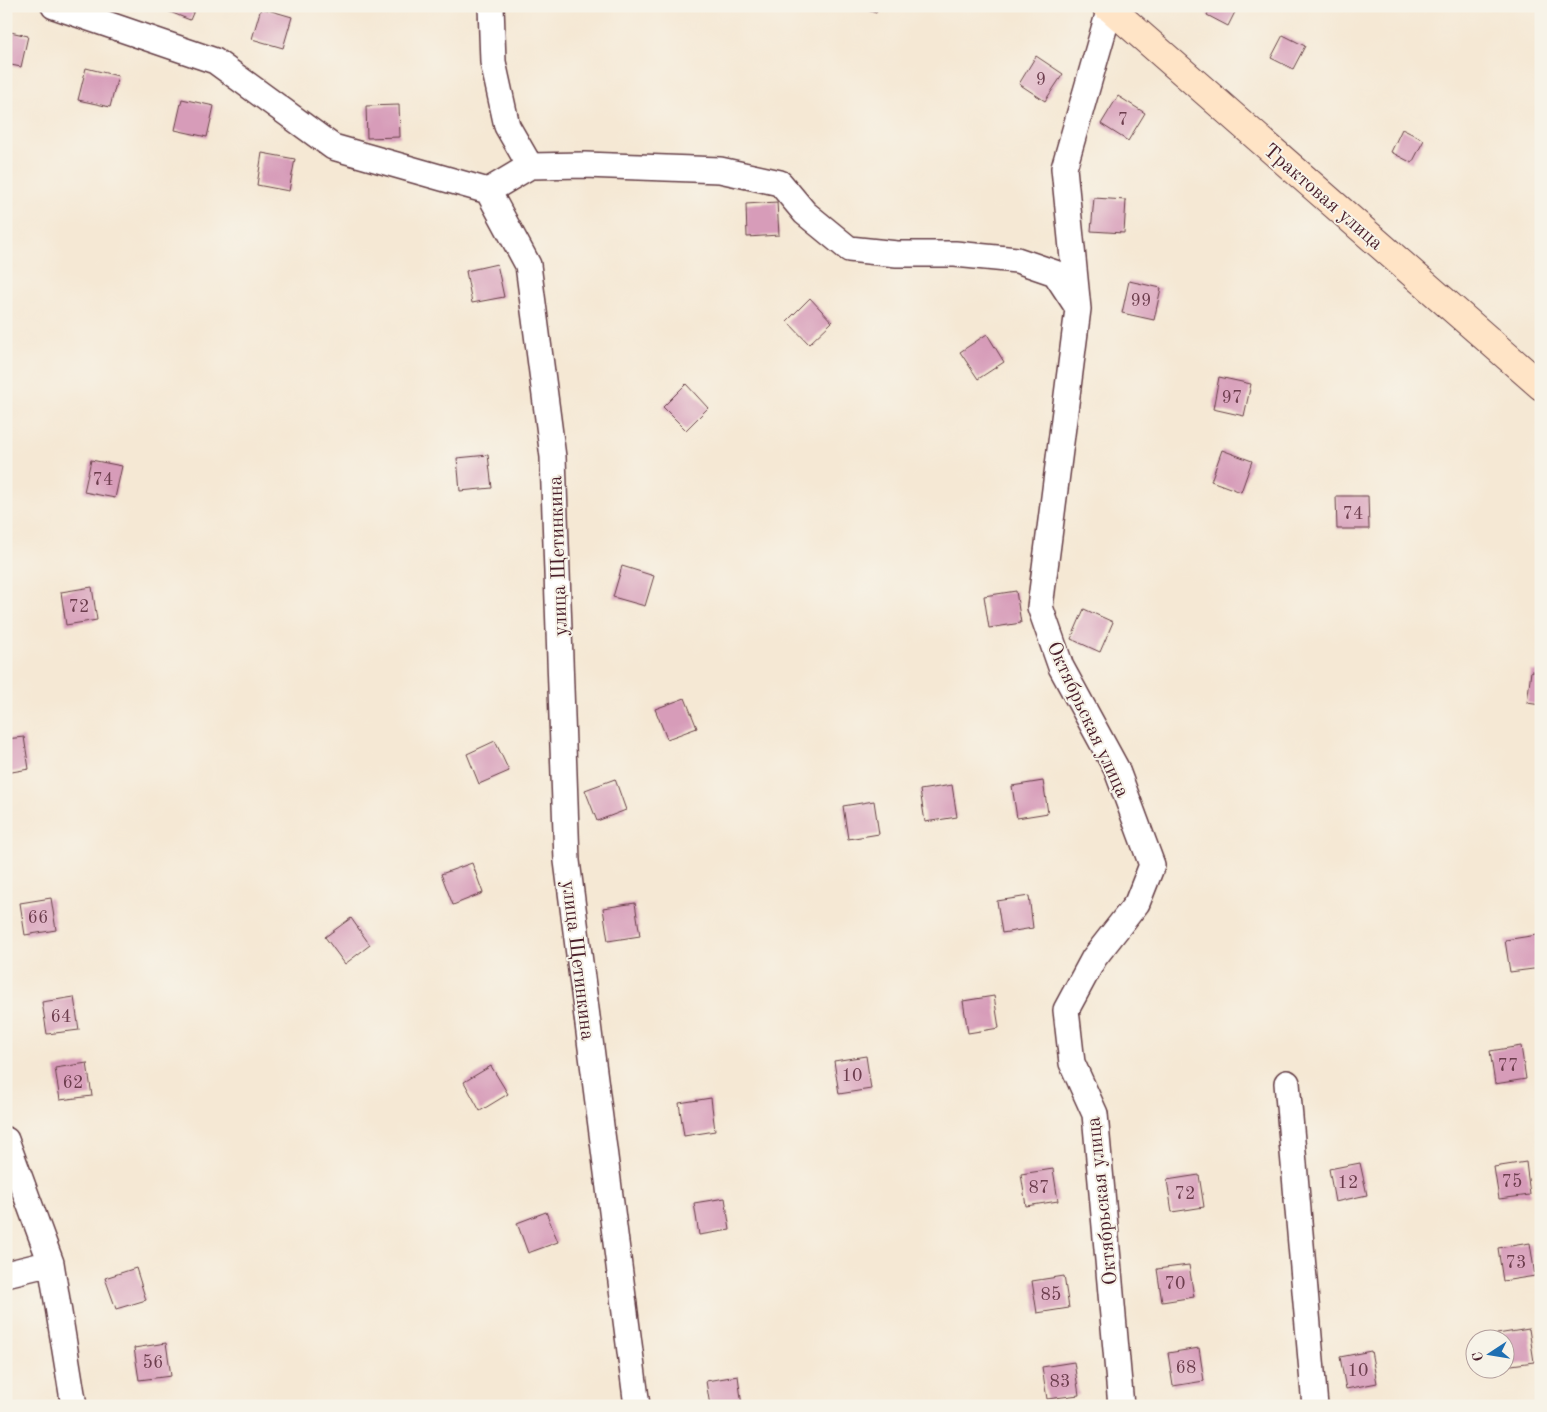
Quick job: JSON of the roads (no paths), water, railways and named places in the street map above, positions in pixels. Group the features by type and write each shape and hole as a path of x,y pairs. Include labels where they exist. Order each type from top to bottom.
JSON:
{"street":[{"path":"54,6 215,61 333,147 488,191 530,166 585,164 720,170 780,183 805,213 849,248 897,254 955,254 1017,260 1055,273 1078,309"},
{"path":"492,6 493,62 507,126 530,166"},
{"name":"Октябрьская улица","path":"1108,7 1064,168 1078,309 1040,607 1061,667 1116,768 1152,865 1137,903 1094,958 1066,1010 1072,1063 1095,1114 1121,1406"},
{"name":"Трактовая улица","path":"1108,7 1541,386"},
{"name":"улица Щетинкина","path":"488,191 528,265 553,456 567,861 637,1406"},
{"path":"1287,1083 1315,1406"},
{"path":"6,1140 51,1262 74,1406"},
{"path":"6,1274 51,1262"}]}
